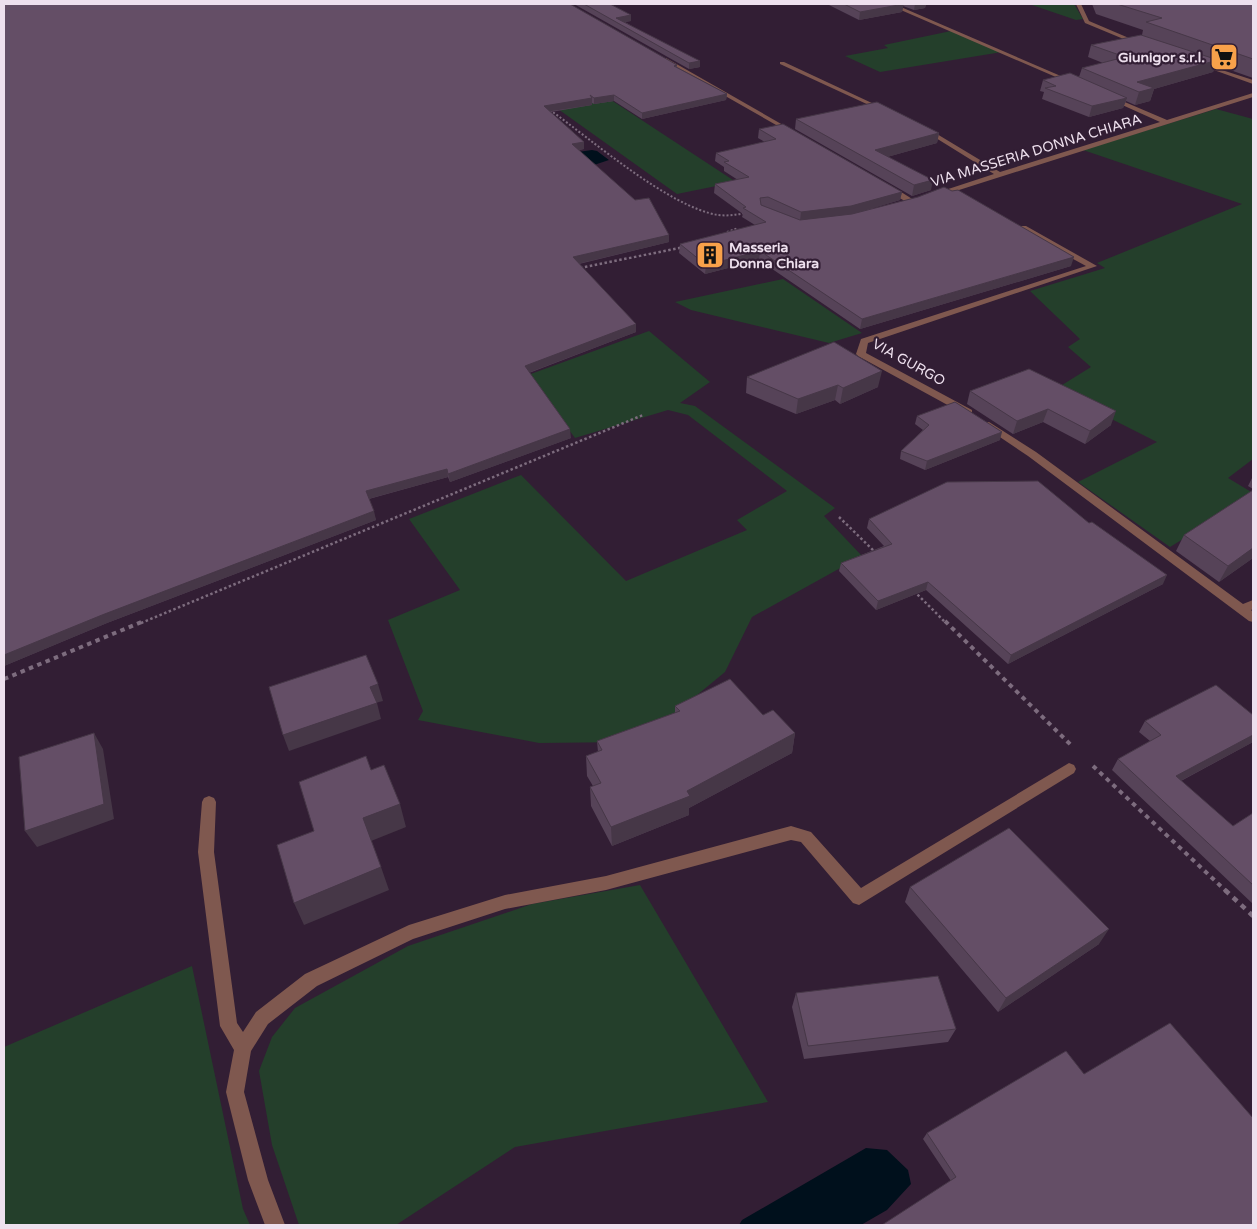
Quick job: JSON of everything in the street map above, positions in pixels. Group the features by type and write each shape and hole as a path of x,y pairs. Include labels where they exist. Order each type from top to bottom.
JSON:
{"street":[{"path":"890,4 1084,87"},
{"path":"1080,4 1087,22 1149,47"},
{"path":"660,57 798,135"},
{"path":"1192,61 1253,82"},
{"path":"782,63 894,114"},
{"name":"VIA MASSERIA DONNA CHIARA","path":"1101,94 1166,122"},
{"name":"VIA MASSERIA DONNA CHIARA","path":"905,205 1253,95"},
{"path":"920,126 961,149 999,174"},
{"name":"VIA MASSERIA DONNA CHIARA","path":"880,182 921,199"},
{"path":"952,189 968,198"},
{"name":"VIA GURGO","path":"1010,221 1093,266 864,341 861,354 954,403 1032,454 1248,607 1253,618"},
{"path":"275,1225 258,1180 235,1092 243,1048 262,1018 311,980 409,933 505,902 606,883 790,834 806,837 859,898 1069,769"},
{"path":"209,802 206,852 229,1026 243,1048"}],"path":[{"path":"545,106 676,198 716,215 732,216 747,213"},
{"path":"724,234 738,228"},
{"path":"574,270 622,258 685,246"},
{"path":"4,679 643,415"},
{"path":"839,517 882,559"},
{"path":"910,587 1074,748"},
{"path":"1088,762 1253,916"}],"green space":[{"path":"1029,4 1074,4 1083,19 1076,20"},
{"path":"951,31 1002,52 880,72 845,56 888,48 884,45"},
{"path":"602,94 736,182 677,194 551,104"},
{"path":"1216,109 1253,119 1253,459 1228,478 1253,493 1253,496 1170,547 1078,482 1157,442 1054,390 1091,367 1068,347 1080,339 1030,291 1105,268 1097,263 1242,204 1083,150"},
{"path":"783,279 862,333 829,343 691,310 675,302"},
{"path":"649,331 710,382 680,403 695,406 835,508 824,516 862,556 752,617 725,672 657,728 628,742 539,743 418,720 423,711 388,620 460,590 409,519 521,475 626,581 747,530 737,520 787,491 688,415 668,410 575,438 528,375"},
{"path":"640,885 768,1102 515,1147 396,1225 299,1225 272,1145 259,1071 272,1037 295,1008 408,946 532,904"},
{"path":"192,966 243,1209 250,1225 4,1225 4,1047"}],"water":[{"path":"597,151 609,160 591,166 571,153"},
{"path":"866,1148 887,1150 908,1170 911,1184 887,1210 861,1225 739,1225 742,1220"}],"building":[{"path":"4,4 570,4 677,65 674,66 727,94 642,113 614,95 594,98 590,95 592,98 544,106 584,142 572,144 635,200 649,198 669,235 573,257 636,324 525,366 570,429 448,474 447,469 366,491 374,511 102,615 4,655"},
{"path":"584,4 610,4 631,15 616,18 700,61 689,63"},
{"path":"844,4 904,4 860,12"},
{"path":"1117,4 1253,4 1253,59 1146,22 1162,18"},
{"path":"1141,35 1218,60 1137,82 1154,88 1139,92 1082,68 1125,57 1091,45"},
{"path":"1070,73 1127,98 1092,106 1045,88 1056,86 1043,80"},
{"path":"877,102 939,133 875,150 933,180 914,185 796,119"},
{"path":"783,124 902,192 851,206 801,212 768,197 760,198 761,205 800,220 852,214 918,197 944,187 952,191 958,190 1074,257 862,319 760,251 706,265 680,244 766,222 743,208 746,207 715,184 749,177 724,162 729,161 716,153 776,139 759,129"},
{"path":"834,342 882,371 843,388 838,385 798,399 747,377"},
{"path":"1029,369 1116,411 1090,431 1048,409 1017,421 970,391"},
{"path":"955,402 1002,432 927,461 901,451 929,425 917,416"},
{"path":"1038,481 1089,523 1092,522 1167,575 1011,655 928,582 878,601 841,563 892,544 869,519 947,482"},
{"path":"1253,490 1253,548 1228,566 1184,535"},
{"path":"366,655 378,684 370,687 377,703 283,735 269,687"},
{"path":"730,679 763,715 773,710 795,733 687,791 690,796 611,827 590,787 601,783 586,756 602,750 597,741 680,711 675,706"},
{"path":"1216,685 1253,715 1253,735 1176,776 1233,826 1253,813 1253,885 1118,759 1161,735 1145,721"},
{"path":"94,733 104,804 25,831 19,757"},
{"path":"366,756 371,770 384,765 400,804 363,818 381,867 294,903 277,845 314,831 299,782"},
{"path":"1009,828 1109,929 1006,998 910,887"},
{"path":"938,976 956,1029 808,1046 796,993"},
{"path":"1170,1023 1253,1118 1253,1225 882,1225 956,1177 927,1133 1066,1051 1084,1074"}],"place":[{"name":"Giunigor s.r.l.","path":"1224,57"},
{"name":"Masseria Donna Chiara","path":"710,255"}]}
